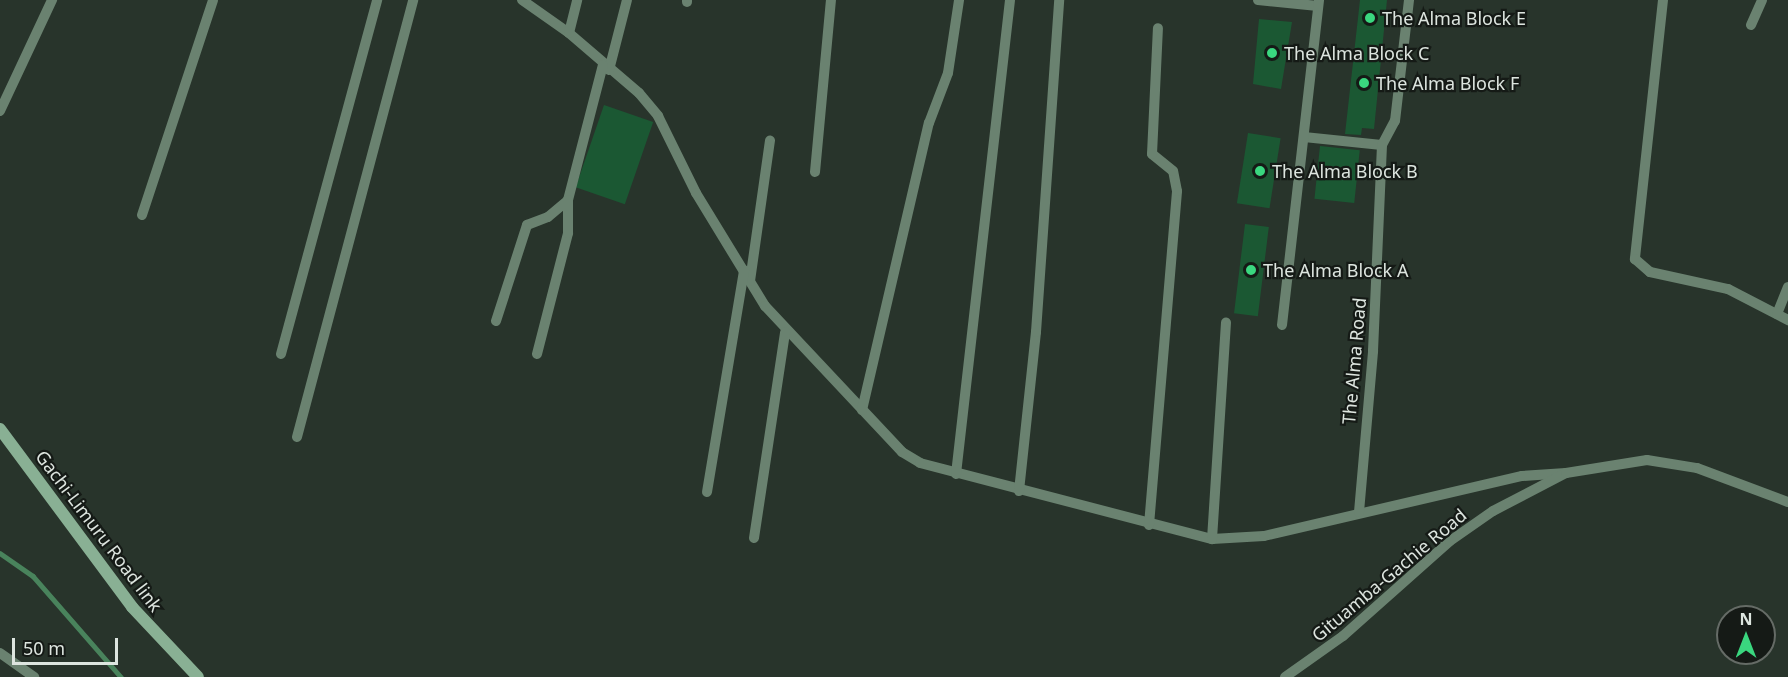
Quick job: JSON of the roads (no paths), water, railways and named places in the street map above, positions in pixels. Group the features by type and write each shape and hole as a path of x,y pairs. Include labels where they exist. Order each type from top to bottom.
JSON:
{"main road":[{"name":"Gachi-Limuru Road link","path":"0,429 132,607 198,677"}],"street":[{"path":"0,111 52,0"},
{"path":"142,215 213,0"},
{"path":"281,354 377,0"},
{"path":"297,437 413,0"},
{"path":"522,0 538,6 606,67 639,93 658,116 696,194 785,332 902,452 956,474 1149,525 1212,539 1264,536 1522,476 1566,473"},
{"path":"569,33 578,0"},
{"path":"537,354 568,233 568,200 627,0"},
{"path":"815,172 831,0"},
{"path":"862,411 929,123 948,73 959,0"},
{"path":"956,474 1010,0"},
{"path":"1019,491 1036,332 1059,0"},
{"path":"1258,0 1318,3 1282,325"},
{"name":"The Alma Road","path":"1359,513 1373,351 1382,145 1395,121 1409,0"},
{"path":"1663,0 1635,259 1650,272 1728,289 1788,320"},
{"path":"1751,25 1762,0"},
{"path":"1149,525 1178,191 1173,171 1157,160 1152,148 1158,28"},
{"path":"1304,137 1382,145"},
{"path":"750,281 770,140"},
{"path":"496,321 527,225 548,217 568,200"},
{"path":"707,492 744,270"},
{"path":"1777,314 1788,287"},
{"path":"1212,539 1226,322"},
{"path":"754,538 785,332"},
{"name":"Gituamba-Gachie Road","path":"1284,677 1343,636 1450,541 1493,511 1566,473 1647,460 1697,468 1788,502"},
{"path":"0,653 34,677"}],"waterway":[{"path":"0,553 33,576 121,677"}],"place":[{"name":"The Alma Block E","path":"1370,18"},
{"name":"The Alma Block C","path":"1272,53"},
{"name":"The Alma Block F","path":"1364,83"},
{"name":"The Alma Block B","path":"1260,171"},
{"name":"The Alma Block A","path":"1251,270"}]}
